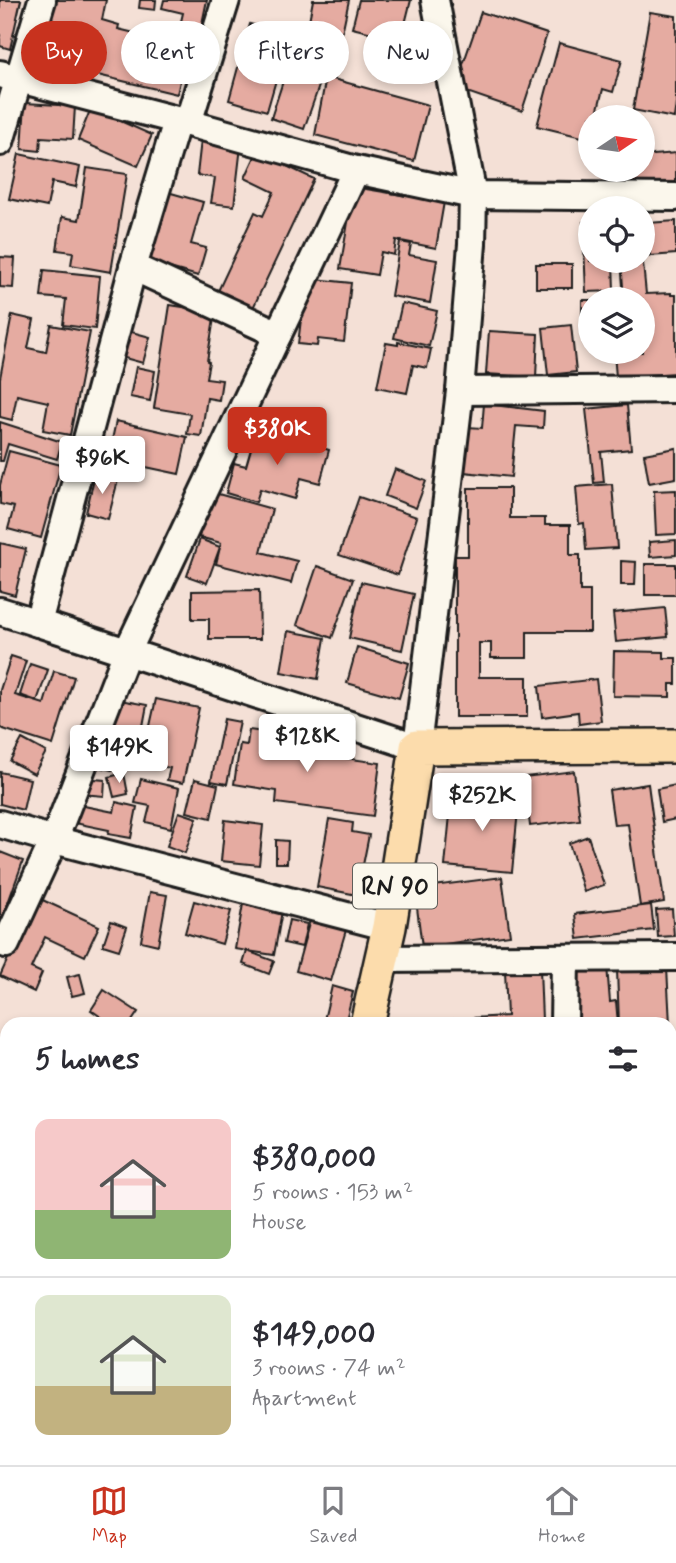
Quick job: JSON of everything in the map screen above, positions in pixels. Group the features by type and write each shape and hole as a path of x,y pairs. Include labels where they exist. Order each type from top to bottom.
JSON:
{"main road":[{"path":"417,747 676,746"},
{"name":"RN 90","path":"369,1017 388,927 417,747"}],"street":[{"path":"0,142 9,77 42,0"},
{"path":"38,623 133,267 226,0"},
{"name":"RN 90","path":"417,747 460,391 472,244 472,195 435,0"},
{"path":"9,77 356,170 472,195 676,197"},
{"path":"6,944 54,840 127,652 356,170"},
{"path":"133,267 278,334"},
{"path":"460,391 676,390"},
{"path":"0,611 417,747"},
{"path":"0,824 388,927"},
{"path":"381,959 676,957"},
{"path":"564,1017 565,959"}],"building":[{"path":"0,0 21,0 10,49 0,46"},
{"path":"49,0 106,0 102,20 105,21 44,21"},
{"path":"140,0 156,0 155,10 139,8"},
{"path":"164,0 207,0 203,21 181,21 183,13 162,8"},
{"path":"313,0 349,0 345,21 309,21"},
{"path":"359,0 411,0 406,21 363,21 363,31 352,28"},
{"path":"481,12 547,34 522,111 455,88"},
{"path":"650,12 676,16 674,118 655,114 655,105 634,105"},
{"path":"107,21 119,25 118,29 121,30 121,81 107,77"},
{"path":"559,43 622,60 613,92 603,89 599,105 578,105 578,136 537,126"},
{"path":"234,82 275,84 267,111 229,100"},
{"path":"349,83 428,105 414,161 315,135 325,84"},
{"path":"135,84 179,84 177,94"},
{"path":"282,84 319,86 304,129 271,118"},
{"path":"25,103 75,106 73,139 41,137 40,151 22,149"},
{"path":"91,108 152,135 138,166 78,140"},
{"path":"201,140 241,146 234,206 211,203 215,178 197,175"},
{"path":"257,152 314,179 253,308 218,291 255,212 263,216 274,192 245,178"},
{"path":"676,153 676,183 625,188 625,182 655,182 655,155"},
{"path":"19,154 80,167 76,187 52,182 47,207 9,199"},
{"path":"87,168 127,174 111,272 71,265 73,252 57,250 62,217 79,220"},
{"path":"354,187 444,202 436,248 396,240 394,255 381,252 377,275 340,269"},
{"path":"164,191 203,202 191,244 206,248 198,276 145,261"},
{"path":"676,221 676,254 655,256 655,222"},
{"path":"400,242 411,244 409,255 437,260 430,303 391,296"},
{"path":"0,257 15,258 13,288 0,287"},
{"path":"536,264 572,264 572,288 536,288"},
{"path":"44,270 100,276 95,329 63,325 66,299 41,297"},
{"path":"585,273 613,273 614,287 586,287"},
{"path":"622,273 644,273 645,287 623,287"},
{"path":"306,278 351,283 344,342 318,339 317,346 298,344"},
{"path":"655,294 676,295 676,373 616,377 615,364 655,364"},
{"path":"402,303 437,311 429,346 394,338"},
{"path":"170,305 215,312 206,378 222,380 219,400 207,398 201,436 187,434 190,414 154,408"},
{"path":"12,315 34,320 28,348 46,352 51,325 90,332 70,435 43,430 48,402 17,395 12,420 0,417 0,378"},
{"path":"571,325 576,372 548,375 543,328"},
{"path":"128,331 150,337 143,363 121,357"},
{"path":"489,331 538,334 536,377 486,374"},
{"path":"398,342 431,349 427,368 413,365 407,393 377,387 386,343 398,345"},
{"path":"136,367 155,371 150,401 130,397"},
{"path":"484,404 544,411 543,428 516,426 511,477 464,472 468,427 482,428"},
{"path":"627,405 631,449 601,452 604,482 594,483 586,409"},
{"path":"116,421 187,437 179,474 108,459"},
{"path":"0,422 62,442 57,459 8,444 3,461 0,461"},
{"path":"257,428 329,450 320,483 301,478 295,499 260,489 256,502 226,493 234,463 246,466"},
{"path":"676,448 676,478 649,483 644,454"},
{"path":"9,451 61,465 41,538 8,529 14,507 0,504 0,485"},
{"path":"395,469 426,481 416,508 385,496"},
{"path":"95,474 118,480 108,519 86,513"},
{"path":"612,484 617,548 586,550 584,523 579,524 576,487"},
{"path":"468,488 510,488 510,518 545,518 545,525 570,525 570,555 580,555 580,591 590,591 590,632 527,632 527,658 491,658 491,643 479,643 479,677 527,677 527,717 455,717 455,556 468,556"},
{"path":"676,490 676,534 656,535 654,491"},
{"path":"211,492 272,509 261,552 297,561 291,583 216,564 221,543 199,537"},
{"path":"359,497 417,517 398,575 339,555"},
{"path":"200,539 220,547 207,583 187,576"},
{"path":"676,540 676,555 650,557 649,542"},
{"path":"0,543 26,549 15,595 0,591"},
{"path":"621,561 636,562 635,585 621,585"},
{"path":"645,564 676,564 676,595 645,595"},
{"path":"317,566 353,579 332,638 297,625"},
{"path":"361,582 414,594 402,650 349,638"},
{"path":"259,590 260,639 209,639 209,619 192,619 192,591"},
{"path":"665,608 668,637 616,642 613,613"},
{"path":"288,631 325,638 318,679 281,672"},
{"path":"357,647 409,663 399,698 347,683"},
{"path":"614,651 664,652 664,658 676,658 676,684 670,684 670,697 613,696"},
{"path":"11,656 26,661 15,695 44,704 54,671 74,677 53,745 0,728 0,690"},
{"path":"30,664 48,670 37,701 20,695"},
{"path":"596,679 601,721 579,724 578,712 542,717 539,686"},
{"path":"109,698 147,705 140,742 118,738 112,770 96,766"},
{"path":"156,699 199,708 183,783 167,780 170,768 142,762"},
{"path":"224,719 240,722 227,784 211,781"},
{"path":"249,730 301,737 300,744 324,747 323,755 380,763 373,816 276,803 277,791 234,784 240,744 247,745"},
{"path":"22,739 46,752 34,774 10,761"},
{"path":"574,771 580,820 530,826 524,777"},
{"path":"0,772 30,779 23,810 0,804"},
{"path":"124,773 128,794 114,797 109,777"},
{"path":"83,778 105,780 104,796 82,794"},
{"path":"141,779 179,788 171,828 146,822 150,806 135,803"},
{"path":"195,779 218,785 211,818 187,812"},
{"path":"648,784 664,902 640,906 628,824 614,825 609,790"},
{"path":"676,785 676,819 662,822 657,789"},
{"path":"452,794 519,800 512,872 445,866"},
{"path":"116,802 137,807 131,838 108,834 109,830 70,822 74,804 114,812"},
{"path":"179,812 197,818 185,853 167,846"},
{"path":"329,819 353,823 352,832 369,835 357,895 317,887"},
{"path":"225,820 263,825 259,865 221,861"},
{"path":"588,836 604,885 584,892 569,843"},
{"path":"276,840 288,841 287,863 276,863"},
{"path":"0,852 23,861 0,925"},
{"path":"502,877 510,935 422,947 416,900 427,899 425,887"},
{"path":"150,892 167,895 158,945 141,941"},
{"path":"36,897 99,926 85,956 45,937 31,968 42,973 34,992 0,976"},
{"path":"194,901 231,911 222,944 185,933"},
{"path":"243,904 282,911 274,955 235,949"},
{"path":"651,905 654,930 578,939 575,914"},
{"path":"672,909 674,936 658,937 656,910"},
{"path":"289,920 307,924 302,947 284,943"},
{"path":"310,920 346,930 331,981 296,971"},
{"path":"111,921 127,927 119,950 103,945"},
{"path":"247,951 274,961 269,974 243,964"},
{"path":"607,966 610,1002 616,1001 617,1017 577,1017 573,969"},
{"path":"540,968 542,1017 489,1017 507,1016 505,970"},
{"path":"667,968 670,1017 619,1017 617,970"},
{"path":"80,974 85,993 72,996 67,977"},
{"path":"332,986 353,992 347,1017 325,1017"},
{"path":"104,990 138,1012 135,1017 101,1017 91,1010"}]}
